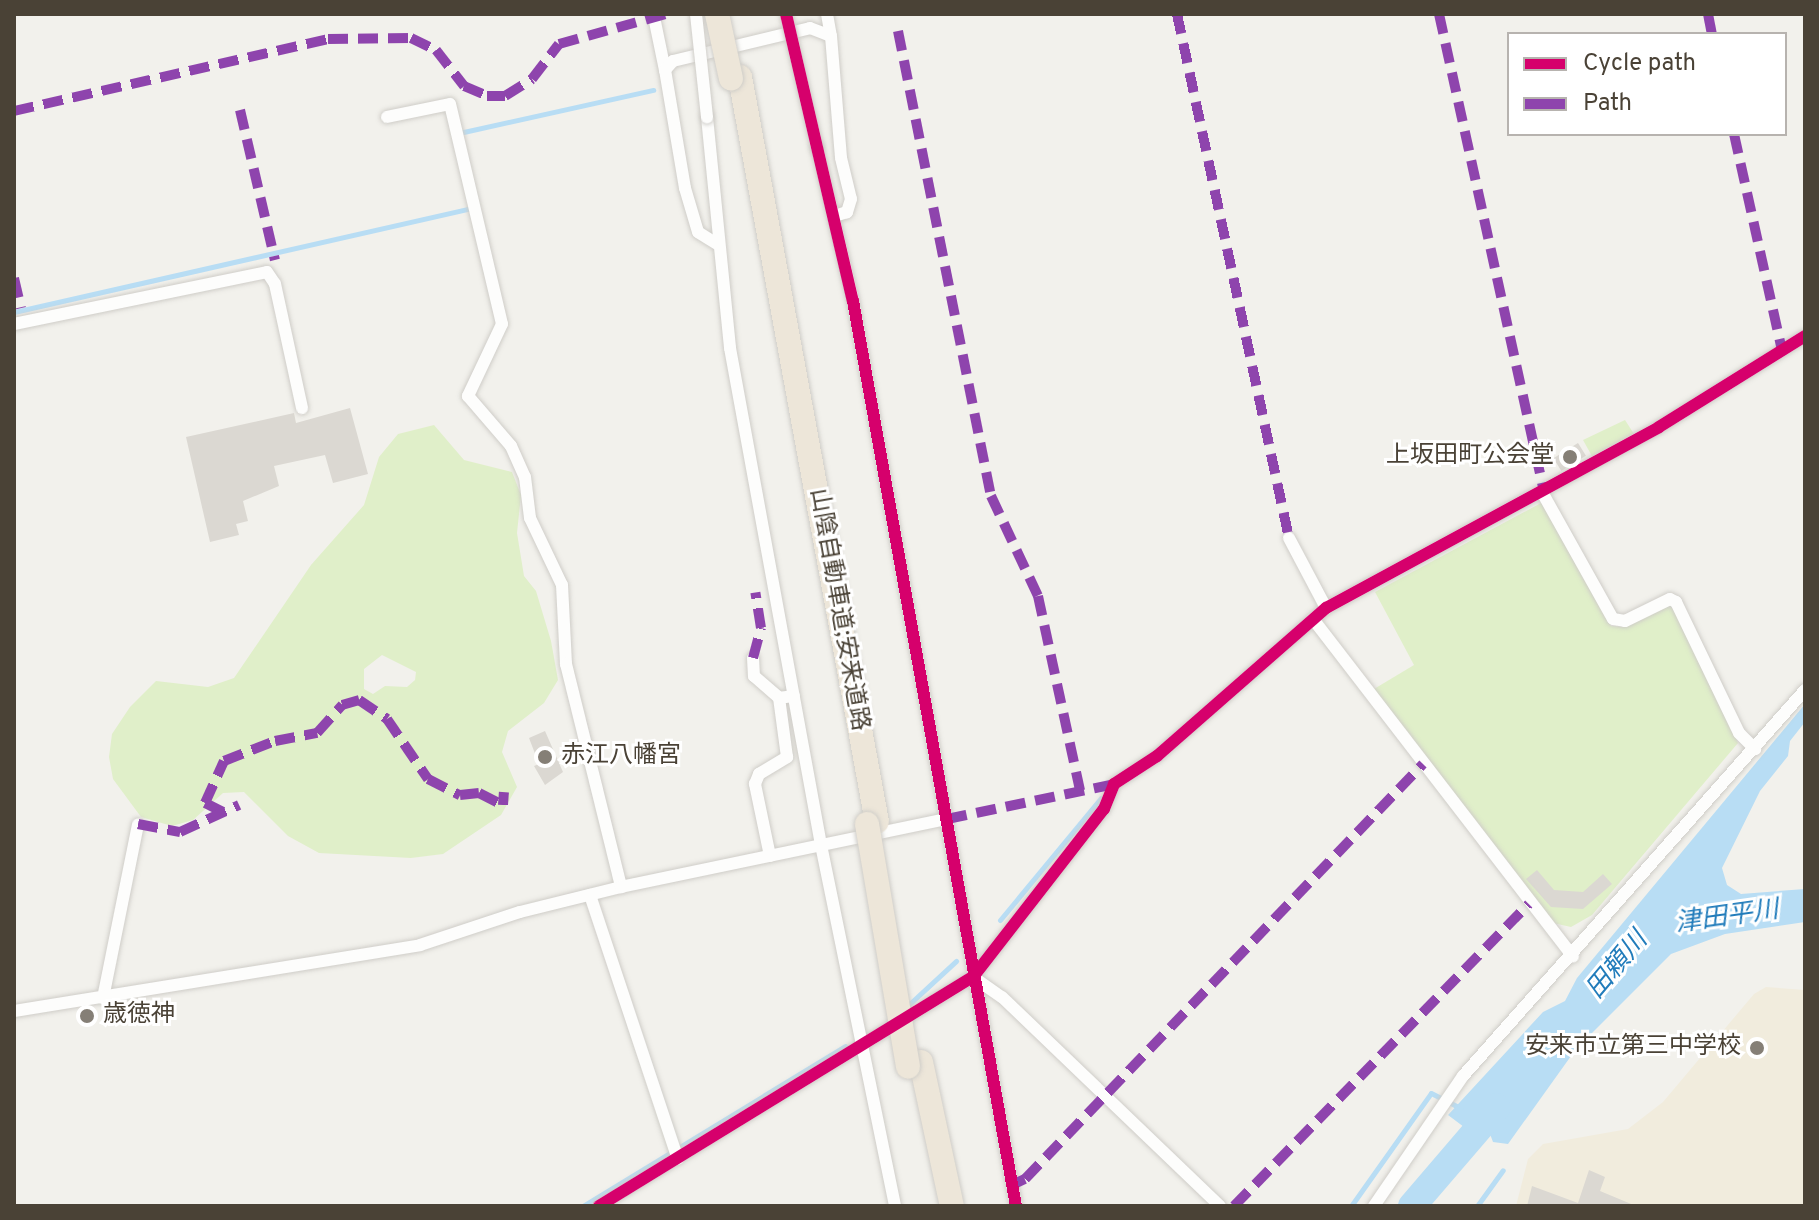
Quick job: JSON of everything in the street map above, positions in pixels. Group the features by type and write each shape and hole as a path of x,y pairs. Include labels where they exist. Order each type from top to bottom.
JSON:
{"highway":[{"name":"山陰自動車道;安来道路","path":"717,14 736,78"},
{"name":"山陰自動車道;安来道路","path":"729,14 736,78 939,1206"},
{"name":"山陰自動車道;安来道路","path":"915,1064 952,1206"}],"street":[{"path":"696,14 717,244 733,363 821,845 895,1206"},
{"path":"786,14 835,216 1016,1206"},
{"path":"827,14 841,158 851,199 847,212 835,216"},
{"path":"654,17 685,188 698,232 717,244"},
{"path":"665,70 673,61 810,28 831,36"},
{"path":"387,117 450,104 502,324 468,396 511,446 525,477 530,518 562,585 566,664 621,887"},
{"path":"14,324 267,272 275,284 302,408"},
{"path":"599,1206 676,1153 863,1046 973,977 1104,809 1114,784 1157,756 1326,608 1542,492 1805,336"},
{"path":"1542,492 1613,619 1625,621 1670,599 1676,602 1739,733 1755,749"},
{"path":"1289,538 1326,608"},
{"path":"1313,619 1573,957"},
{"path":"753,658 754,676 779,698 787,757 759,774 755,784 770,856"},
{"path":"1374,1206 1463,1076 1573,957 1805,690"},
{"path":"779,698 794,696"},
{"path":"14,1011 420,945 520,912 621,887 947,819"},
{"path":"103,998 138,824"},
{"path":"590,895 676,1153"},
{"path":"973,977 1002,997 1220,1206"}],"shaded area":[{"name":"安来市立第三中学校","path":"1766,987 1805,990 1805,1206 1516,1206 1528,1159 1543,1144 1628,1129 1663,1102 1754,994"}],"green space":[{"path":"1625,420 1634,434 1593,458 1583,440"},
{"path":"434,425 464,460 512,472 521,495 517,533 524,576 536,591 551,641 558,680 544,703 508,731 502,752 517,787 501,815 443,854 411,858 319,853 288,836 244,792 223,793 193,820 172,826 141,817 113,779 109,757 112,734 130,707 156,681 208,687 234,678 311,565 364,505 379,457 398,434","holes":["382,655 416,672 415,680 407,687 385,686 373,694 364,689 364,669"]},
{"path":"1543,502 1611,626 1623,627 1666,604 1675,608 1738,743 1592,915 1571,927 1553,923 1374,689 1414,665 1375,592"}],"water":[{"name":"津田平川","path":"1805,704 1805,722 1790,741 1788,756 1760,791 1722,868 1727,885 1741,894 1805,889 1805,922 1725,934 1671,954 1576,1049 1508,1144 1493,1142 1490,1134 1484,1142 1448,1115 1543,1012 1565,1001 1577,978"}],"building":[{"path":"350,408 368,474 333,483 325,455 274,466 279,486 243,501 248,521 236,524 239,535 210,542 186,437 294,413 296,423"},
{"name":"上坂田町公会堂","path":"1578,443 1586,456 1561,471 1553,458"},
{"name":"赤江八幡宮","path":"545,731 563,772 545,785 534,766 539,764 529,738"},
{"path":"1537,870 1554,890 1583,892 1603,874 1612,884 1583,909 1551,907 1526,879"},
{"path":"1589,1170 1605,1177 1600,1191 1636,1206 1527,1206 1532,1186 1578,1203"}],"waterway":[{"path":"459,133 653,90"},
{"path":"14,312 471,208"},
{"path":"1000,920 1101,798"},
{"path":"904,1009 956,961"},
{"path":"583,1206 845,1046"},
{"path":"1351,1206 1431,1093 1460,1108"},
{"name":"田頼川","path":"1412,1206 1497,1107"},
{"path":"1477,1206 1503,1170"}],"marked path":[{"path":"14,111 328,39 411,38 436,50 464,86 487,96 505,96 532,79 559,44 666,14"},
{"path":"1177,14 1289,538"},
{"path":"1439,14 1544,491"},
{"path":"1708,14 1712,32"},
{"path":"898,31 991,496 1038,596 1080,791"},
{"path":"240,110 275,260"},
{"path":"1734,136 1782,350"},
{"path":"14,278 21,308"},
{"path":"753,658 761,628 755,592"},
{"path":"223,812 205,803 224,761 275,741 317,733 342,705 359,700 387,719 428,779 460,795 479,793 503,805 504,792"},
{"path":"1012,1185 1025,1179 1423,764"},
{"path":"947,819 1114,784"},
{"path":"138,824 180,832 239,805"},
{"path":"1234,1206 1529,904"}],"cycle path":[{"path":"786,14 853,301 1016,1206"},
{"path":"599,1206 973,977 1104,809 1114,784 1157,756 1326,608 1659,427 1805,336"}],"place":[{"name":"上坂田町公会堂","path":"1570,457"},
{"name":"赤江八幡宮","path":"545,757"},
{"name":"歳徳神","path":"87,1016"},
{"name":"安来市立第三中学校","path":"1757,1048"}]}
